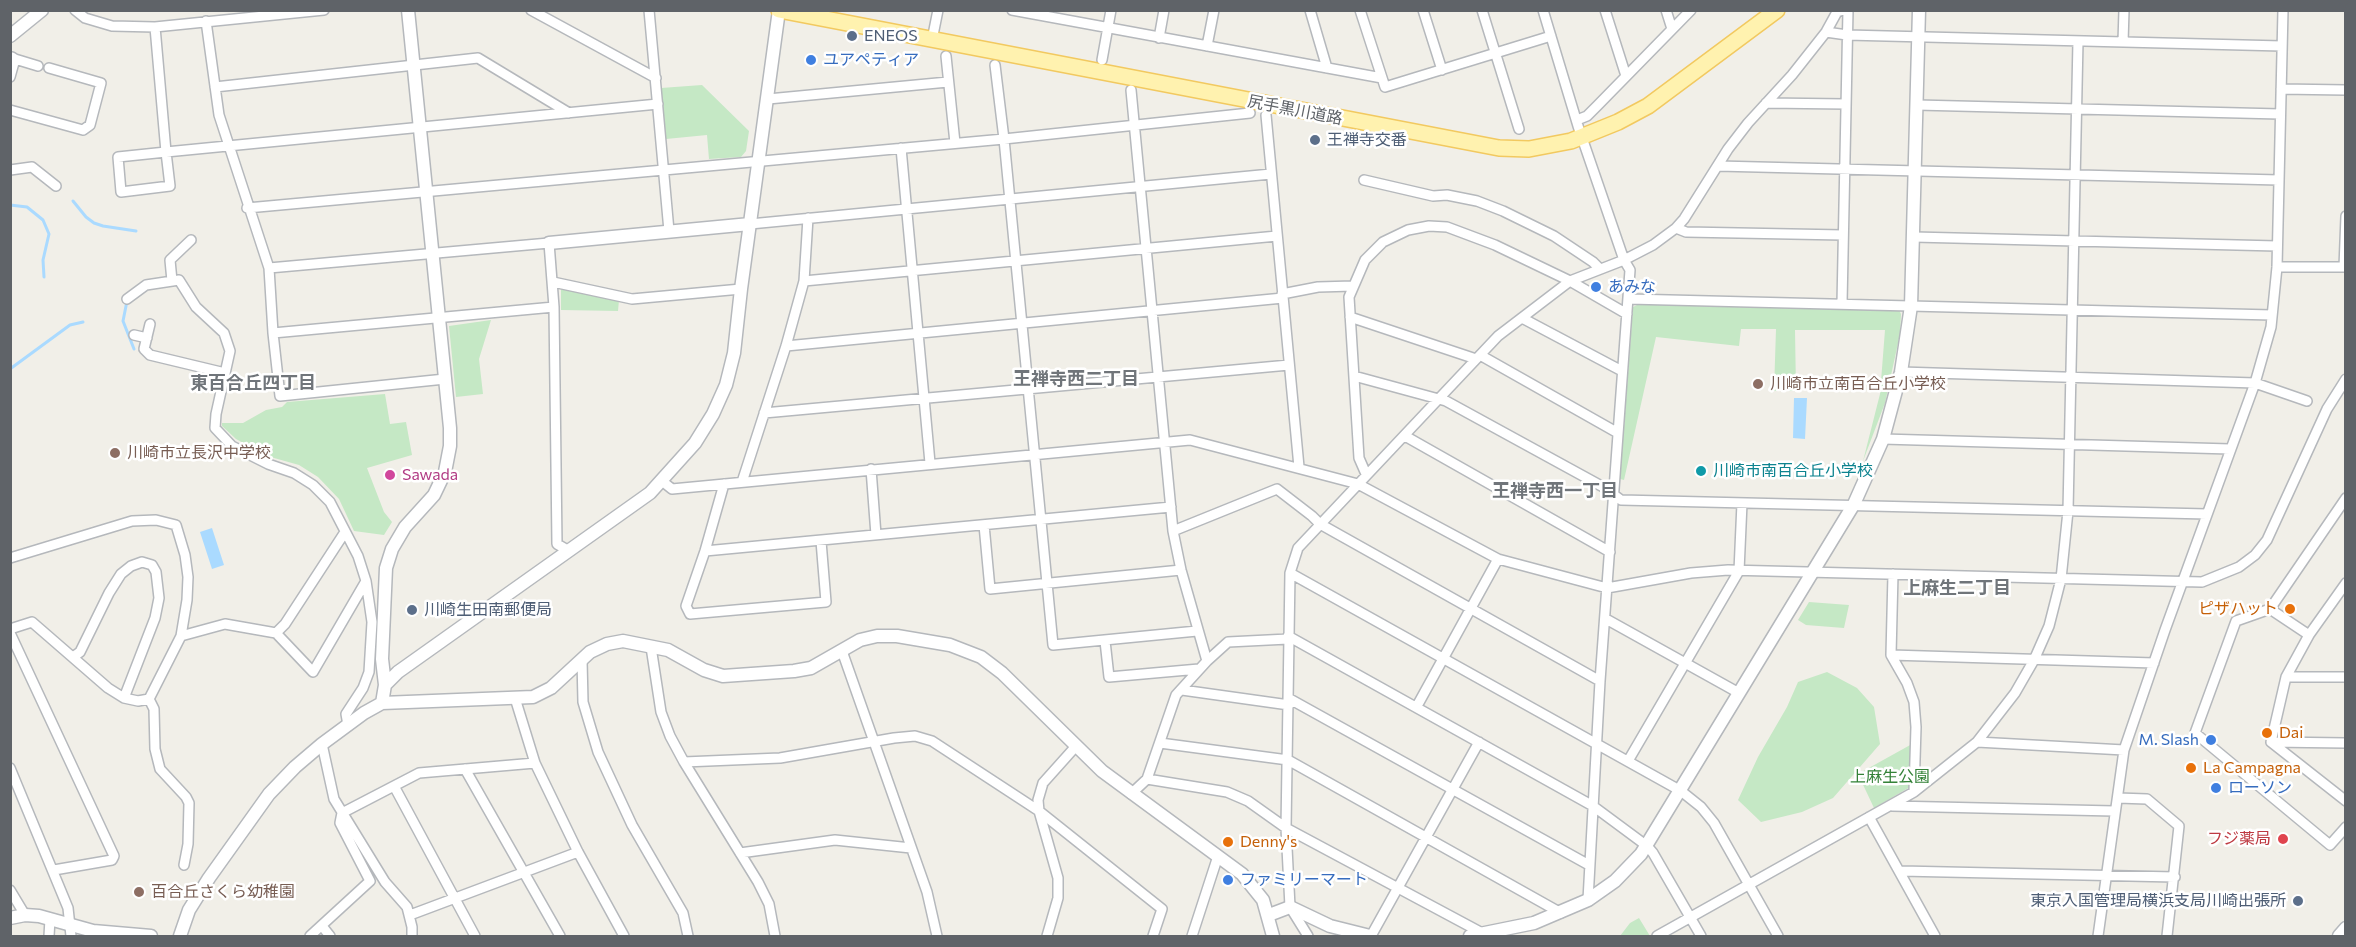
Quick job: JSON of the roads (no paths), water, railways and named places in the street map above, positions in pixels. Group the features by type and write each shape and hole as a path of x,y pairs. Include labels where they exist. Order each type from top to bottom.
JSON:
{"main road":[{"name":"尻手黒川道路","path":"779,11 1499,148 1529,149 1561,145 1648,106 1777,10"}],"street":[{"path":"10,36 42,10"},
{"path":"75,10 85,18 112,26 155,27 324,10"},
{"path":"382,703 385,685 382,659 386,568 392,549 405,526 434,495 445,471 450,446 408,10"},
{"path":"531,10 656,78"},
{"path":"650,10 669,231"},
{"path":"932,40 938,10"},
{"path":"1012,10 1382,78"},
{"path":"1102,60 1111,10"},
{"path":"1159,38 1164,10"},
{"path":"1207,46 1214,10"},
{"path":"1310,10 1327,68"},
{"path":"1360,10 1385,87 1551,36"},
{"path":"1423,10 1442,70"},
{"path":"1482,10 1519,129"},
{"path":"1543,10 1577,120 1624,260 1630,270 1600,681 1588,900"},
{"path":"1605,10 1626,76"},
{"path":"1666,10 1672,29"},
{"path":"1577,120 1587,116 1692,10"},
{"path":"1308,936 1290,907 1286,828 1290,573 1298,548 1498,336 1570,281 1624,260 1653,245 1676,228 1728,149 1792,75 1826,32 1837,12 1843,10"},
{"path":"1842,304 1848,10"},
{"path":"1470,936 1534,923 1588,900 1615,881 1647,846 1854,504 1883,439 1901,372 1911,306 1919,10"},
{"path":"2123,42 2124,10"},
{"path":"2098,936 2124,750 2230,449 2256,383 2272,315 2277,267 2283,10"},
{"path":"385,685 398,672 650,493 663,481 694,443 713,414 726,385 734,353 779,11"},
{"path":"206,21 219,115 268,268 280,396 445,379"},
{"path":"155,27 166,152 170,186 121,192 118,157 166,152 228,146 419,128 658,104"},
{"path":"1826,32 1847,35 2282,46"},
{"path":"1658,936 1914,792 1977,742 2015,693 2034,660 2049,626 2061,579 2068,511 2078,41"},
{"path":"946,56 955,143"},
{"path":"10,77 13,58 38,66"},
{"path":"215,87 478,58 569,113"},
{"path":"995,65 1053,645 1197,631"},
{"path":"10,110 53,126 83,130 90,125 102,83 49,68"},
{"path":"768,99 948,82"},
{"path":"2281,89 2346,90"},
{"path":"1131,90 1138,186 1153,311 1173,531 1180,570 1207,661"},
{"path":"1767,103 1846,104"},
{"path":"1917,105 2280,114"},
{"path":"248,208 1004,139 1250,113"},
{"path":"1266,115 1299,467"},
{"path":"902,148 930,463"},
{"path":"1718,166 2279,180"},
{"path":"10,170 32,167 56,186"},
{"path":"268,268 1271,174"},
{"path":"1364,180 1433,196 1447,195 1477,201 1554,236 1600,269"},
{"path":"2277,267 2344,267 2346,216"},
{"path":"742,482 786,346 804,281 808,219"},
{"path":"1366,474 1359,458 1349,297 1365,260 1383,243 1408,230 1429,226 1447,227 1494,245 1570,281 1627,314"},
{"path":"1676,228 1686,232 1843,235"},
{"path":"804,281 1277,236"},
{"path":"1914,237 2277,246"},
{"path":"172,281 170,260 191,240"},
{"path":"549,243 554,307 557,544 569,551"},
{"path":"128,299 146,285 179,280 196,307 224,333 230,351 215,428 232,446 268,464 294,473 313,485 330,502 358,556 366,581 372,621 369,672 363,687 346,714 348,726"},
{"path":"553,282 632,299 741,289"},
{"path":"786,346 1153,311 1282,296 1318,287 1353,286"},
{"path":"1629,299 2272,315"},
{"path":"273,333 554,307"},
{"path":"1350,317 1478,357 1618,433"},
{"path":"1522,318 1622,371"},
{"path":"150,324 144,349 150,355 225,373"},
{"path":"134,334 147,338"},
{"path":"764,413 1288,365"},
{"path":"1901,372 2256,383 2307,401"},
{"path":"1354,376 1446,400 1621,500 2207,514"},
{"path":"663,481 672,489 930,463 1198,441 1358,484 1498,559 1607,588 1691,573 1739,571 2202,582 2239,567 2255,555 2267,540 2327,409 2346,379"},
{"path":"1405,436 1610,552"},
{"path":"1883,439 2230,449"},
{"path":"871,469 876,535"},
{"path":"724,484 686,606 690,614 826,602 821,541"},
{"path":"1173,531 1277,489 1320,524 1600,681"},
{"path":"2346,498 2270,609 2236,621 2195,733 2330,845 2346,827"},
{"path":"1628,761 1739,571 1742,503"},
{"path":"705,551 1171,507"},
{"path":"10,558 132,521 156,520 176,525 182,540 188,577 187,600 181,636 149,699"},
{"path":"984,525 990,589 1180,570"},
{"path":"276,633 285,624 345,532"},
{"path":"1417,706 1498,559"},
{"path":"73,657 80,652 121,574 141,562 152,565 156,572 159,598 155,618 124,698"},
{"path":"1290,573 1681,791 1701,807 1714,823 1778,936"},
{"path":"1893,574 1891,655 1907,683 1914,702 1916,728 1914,792"},
{"path":"181,636 225,624 276,633 313,672 366,581"},
{"path":"2271,742 2286,676 2309,634 2346,583"},
{"path":"2270,609 2309,634"},
{"path":"1606,618 1739,693"},
{"path":"54,870 112,860 114,856 10,631 32,622 108,688 124,698 138,701 149,699"},
{"path":"180,936 189,910 209,878 269,794 322,744 382,703 533,697 552,688 590,652 623,641 668,650 704,670 723,676 811,668 860,640 877,636 897,636 950,645 981,657 1002,673 1102,771 1242,874 1258,892 1269,915 1273,936"},
{"path":"1131,794 1147,778 1176,695 1199,669 1228,642 1288,637 1417,706 1593,806 1647,846 1701,936"},
{"path":"1105,641 1109,677 1199,669"},
{"path":"651,647 661,712 684,762 741,853 769,904 775,936"},
{"path":"842,651 927,892 937,936"},
{"path":"1891,655 2154,663"},
{"path":"582,660 583,702 598,752 632,825 683,913 688,936"},
{"path":"2286,676 2346,677"},
{"path":"1182,690 1288,702 1589,865"},
{"path":"515,698 535,763 578,852 624,936"},
{"path":"149,699 154,709 155,749 160,769 186,796 189,803 188,844 184,865"},
{"path":"684,762 780,758 915,736 932,741 1039,811 1162,909 1153,936"},
{"path":"1160,742 1288,760 1561,913"},
{"path":"1269,915 1290,907 1330,926 1371,936 1479,742"},
{"path":"1977,742 2124,750"},
{"path":"2271,742 2346,742"},
{"path":"2271,742 2346,801"},
{"path":"322,744 334,799 385,882 407,907 412,936"},
{"path":"1047,936 1058,898 1058,878 1038,800 1043,783 1077,745"},
{"path":"342,813 419,773 535,763"},
{"path":"10,768 13,785 54,870 68,908 71,931"},
{"path":"465,769 560,936"},
{"path":"1147,778 1227,792 1248,801 1286,828 1484,934"},
{"path":"394,786 475,936"},
{"path":"2118,798 2147,800 2180,826 2167,936"},
{"path":"1889,806 2114,811"},
{"path":"310,936 370,881 340,823 342,813"},
{"path":"1869,817 1935,936"},
{"path":"741,853 836,840 911,848"},
{"path":"410,915 578,852"},
{"path":"1192,936 1218,856"},
{"path":"1901,871 2175,877"},
{"path":"10,890 25,915"},
{"path":"10,918 25,915 50,919 71,931 151,936"},
{"path":"49,936 50,919"},
{"path":"322,926 330,936"},
{"path":"2338,936 2346,928"}],"water":[{"path":"1794,398 1807,398 1805,439 1793,438"},
{"path":"212,528 224,565 212,569 200,532"}],"waterway":[{"path":"73,201 94,223 136,231"},
{"path":"10,205 27,207 43,220 49,234 43,260 44,277"},
{"path":"127,301 123,321 134,349"},
{"path":"10,369 70,325 83,322"}],"place":[{"name":"ENEOS","path":"852,36"},
{"name":"ユアペティア","path":"811,60"},
{"name":"王禅寺交番","path":"1315,140"},
{"name":"あみな","path":"1596,287"},
{"name":"川崎市立南百合丘小学校","path":"1758,384"},
{"name":"川崎市立長沢中学校","path":"115,453"},
{"name":"川崎市南百合丘小学校","path":"1701,471"},
{"name":"Sawada","path":"390,475"},
{"name":"ピザハット","path":"2290,609"},
{"name":"川崎生田南郵便局","path":"412,610"},
{"name":"Dai","path":"2267,733"},
{"name":"M. Slash","path":"2211,740"},
{"name":"La Campagna","path":"2191,768"},
{"name":"ローソン","path":"2216,788"},
{"name":"フジ薬局","path":"2283,839"},
{"name":"Denny's","path":"1228,842"},
{"name":"ファミリーマート","path":"1228,880"},
{"name":"百合丘さくら幼稚園","path":"139,892"},
{"name":"東京入国管理局横浜支局川崎出張所","path":"2298,901"}],"district":[{"name":"王禅寺西二丁目","path":"1076,379"},
{"name":"東百合丘四丁目","path":"253,383"},
{"name":"王禅寺西一丁目","path":"1555,491"},
{"name":"上麻生二丁目","path":"1957,588"}],"park label":[{"name":"上麻生公園","path":"1890,777"}]}
